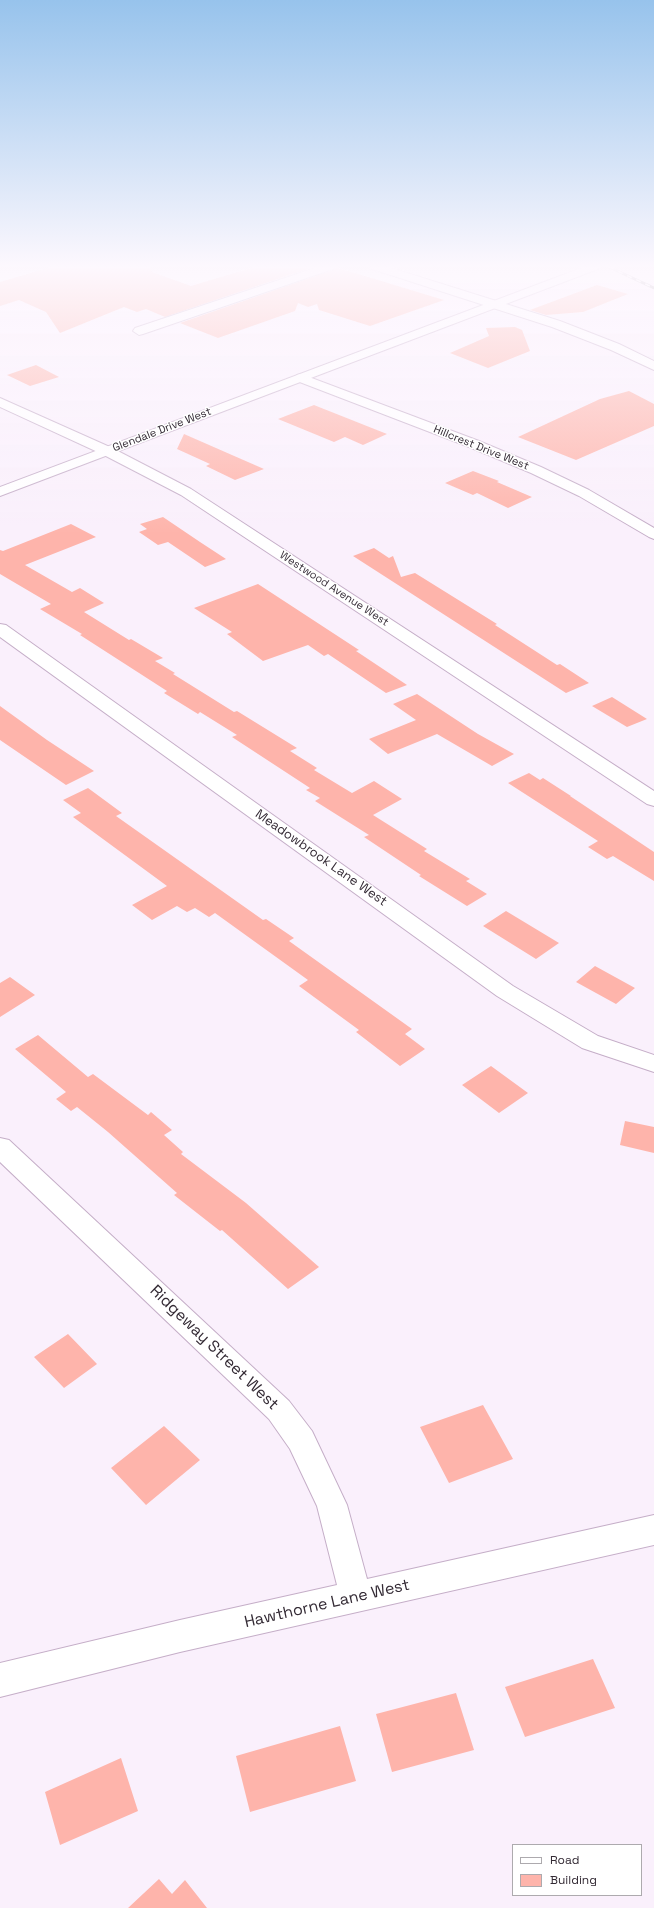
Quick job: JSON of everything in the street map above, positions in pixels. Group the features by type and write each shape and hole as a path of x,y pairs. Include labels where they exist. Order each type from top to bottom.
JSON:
{"street":[{"name":"Glendale Drive West","path":"0,492 358,356"},
{"path":"632,356 654,366"},
{"name":"Hillcrest Drive West","path":"301,378 474,444 536,470 584,493 654,534"},
{"name":"Westwood Avenue West","path":"0,402 107,451 186,492 654,800"},
{"name":"Meadowbrook Lane West","path":"0,629 505,991 590,1042 654,1064"},
{"name":"Ridgeway Street West","path":"0,1146 279,1410 301,1440 332,1505 356,1597"},
{"name":"Hawthorne Lane West","path":"0,1680 180,1636 654,1530"}],"building":[{"path":"458,356 518,356 488,368"},
{"path":"36,365 59,377 30,386 7,375"},
{"path":"629,391 654,404 654,426 576,460 518,437 600,399"},
{"path":"314,405 387,434 363,445 345,437 334,442 278,419"},
{"path":"184,434 264,469 235,480 206,466 210,464 177,449"},
{"path":"473,471 499,481 497,482 532,497 508,508 477,493 473,495 445,483"},
{"path":"163,517 226,559 205,567 168,542 158,545 139,532 147,529 140,524"},
{"path":"71,524 96,537 25,565 72,592 80,588 104,603 84,612 129,640 131,639 163,658 155,661 175,673 173,674 234,712 237,711 297,748 290,751 317,768 314,770 352,793 374,781 402,799 373,815 427,849 424,851 470,879 466,881 487,894 467,906 419,876 421,875 364,837 369,835 315,801 320,798 306,790 310,788 232,737 237,735 200,712 198,714 164,693 167,691 80,635 82,634 40,609 51,604 0,574 0,550 3,551"},
{"path":"374,548 389,558 393,556 401,577 415,573 497,624 495,625 557,665 560,664 589,683 566,693 353,556"},
{"path":"258,584 359,650 356,651 407,685 386,693 328,654 324,656 308,645 263,661 227,634 232,632 194,608"},
{"path":"417,694 478,734 514,754 492,766 437,734 388,754 369,739 416,720 393,704"},
{"path":"612,697 647,719 627,727 592,706"},
{"path":"0,706 47,740 94,771 66,785 0,740"},
{"path":"529,773 540,780 543,778 654,852 654,881 613,856 607,859 588,847 598,841 508,783"},
{"path":"88,788 122,813 116,816 263,920 266,919 294,938 289,941 412,1029 405,1034 425,1049 400,1066 356,1032 359,1030 299,986 308,980 215,913 209,917 195,908 187,912 177,906 152,920 132,905 167,886 73,817 81,813 63,800"},
{"path":"506,911 559,943 536,959 483,926"},
{"path":"595,966 635,988 616,1004 576,982"},
{"path":"10,977 35,995 0,1017 0,983"},
{"path":"38,1035 88,1077 93,1074 148,1115 151,1112 172,1130 164,1135 183,1152 181,1154 246,1203 319,1267 288,1289 222,1230 220,1231 174,1195 177,1193 108,1132 77,1107 71,1111 56,1099 66,1092 15,1049"},
{"path":"491,1066 528,1093 499,1113 462,1085"},
{"path":"625,1121 654,1127 654,1153 620,1145"},
{"path":"68,1334 97,1364 64,1388 34,1357"},
{"path":"483,1405 513,1459 449,1483 420,1427"},
{"path":"164,1426 200,1460 146,1505 111,1468"},
{"path":"593,1659 615,1708 525,1737 505,1687"},
{"path":"456,1693 474,1750 392,1772 376,1714"},
{"path":"340,1726 356,1781 250,1812 236,1756"},
{"path":"121,1758 138,1811 60,1845 45,1792"},
{"path":"159,1879 172,1894 185,1880 207,1908 128,1908"}]}
